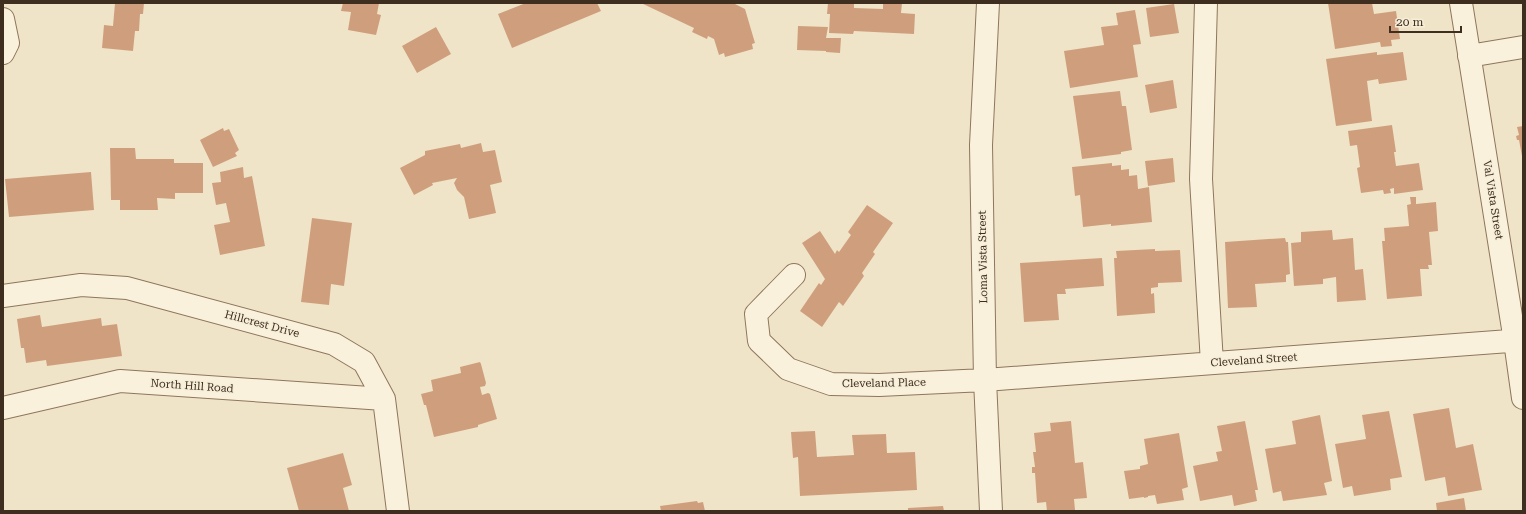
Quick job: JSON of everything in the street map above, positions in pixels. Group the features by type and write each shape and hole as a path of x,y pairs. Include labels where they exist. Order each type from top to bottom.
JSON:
{"street":[{"name":"Loma Vista Street","path":"988,3 980,145 985,380 991,511"},
{"path":"1206,3 1201,179 1212,363"},
{"name":"Val Vista Street","path":"1461,3 1519,341 1523,398"},
{"path":"3,19 8,43 3,53"},
{"path":"1469,56 1523,47"},
{"name":"Cleveland Place","path":"794,275 756,314 759,341 788,369 831,384 879,385 985,380"},
{"name":"Hillcrest Drive","path":"3,296 81,284 127,288 334,344 364,362 384,400 398,511"},
{"name":"Cleveland Street","path":"985,380 1519,341"},
{"name":"North Hill Road","path":"3,408 120,381 384,400"}],"building":[{"path":"115,3 144,3 143,14 140,14 139,31 135,31 133,51 102,48 104,25 113,26"},
{"path":"343,3 379,3 377,14 381,15 376,35 348,30 351,12 341,11"},
{"path":"526,3 597,3 601,11 512,48 498,14"},
{"path":"641,3 733,3 745,9 755,43 752,44 753,49 725,57 724,53 719,55 714,39 708,36 707,39 692,32 694,28"},
{"path":"828,3 854,3 854,8 883,9 883,3 902,3 901,13 915,14 914,34 854,31 853,34 829,33 830,14 827,14"},
{"path":"1328,3 1372,3 1374,14 1396,11 1400,39 1391,40 1392,46 1381,47 1380,42 1335,49"},
{"path":"1174,4 1179,33 1150,37 1146,8"},
{"path":"1135,10 1141,44 1133,45 1138,77 1070,88 1064,51 1104,45 1101,27 1118,25 1116,13"},
{"path":"798,26 828,27 826,38 841,38 840,53 797,50"},
{"path":"436,27 451,54 417,73 402,46"},
{"path":"1377,52 1377,55 1403,52 1407,80 1379,84 1378,79 1367,81 1372,121 1336,126 1326,59"},
{"path":"1173,80 1177,108 1150,113 1145,85"},
{"path":"1120,91 1122,106 1126,106 1132,150 1121,152 1121,154 1082,159 1073,96"},
{"path":"1392,125 1396,152 1394,152 1396,166 1419,163 1423,190 1394,194 1394,188 1390,189 1391,193 1384,194 1383,190 1361,193 1357,168 1360,167 1357,145 1350,146 1348,131"},
{"path":"1523,126 1522,156 1519,140 1517,140 1516,136 1519,135 1517,127"},
{"path":"223,128 224,131 229,129 239,150 235,153 237,156 213,167 200,140"},
{"path":"481,143 483,152 495,150 502,182 490,185 496,213 469,219 464,197 457,190 454,183 457,178 432,183 433,185 414,195 400,168 425,155 425,151 460,144 461,148"},
{"path":"110,148 135,148 136,159 174,159 174,163 203,163 203,193 175,193 175,199 157,198 158,210 120,210 120,200 111,200"},
{"path":"1173,158 1175,182 1148,186 1145,161"},
{"path":"1112,163 1112,166 1121,165 1121,170 1129,169 1129,176 1137,175 1138,189 1149,187 1152,222 1083,227 1080,195 1075,196 1072,167"},
{"path":"243,167 244,178 252,176 265,246 220,255 214,225 230,222 226,203 216,205 212,183 221,182 220,172"},
{"path":"91,172 94,210 9,217 5,179"},
{"path":"1410,197 1416,197 1416,204 1436,202 1438,231 1429,232 1432,265 1428,265 1429,269 1420,269 1422,296 1387,299 1382,241 1385,241 1384,228 1409,226 1407,205 1411,204"},
{"path":"867,205 893,223 873,252 875,254 862,273 864,276 843,306 839,302 822,327 800,311 819,283 821,285 825,279 802,243 820,231 835,254 837,250 839,252 851,235 848,232"},
{"path":"312,218 352,223 344,286 331,284 329,305 301,302"},
{"path":"1332,230 1333,240 1353,238 1355,270 1363,269 1366,300 1337,302 1336,277 1323,279 1323,284 1294,286 1291,243 1301,242 1301,232"},
{"path":"1285,238 1286,242 1288,242 1290,274 1286,275 1286,282 1255,284 1257,307 1228,308 1225,242"},
{"path":"1155,249 1155,251 1180,250 1182,282 1158,283 1158,287 1151,288 1151,294 1154,293 1155,313 1117,316 1114,258 1117,258 1116,251"},
{"path":"1102,258 1104,286 1065,289 1066,294 1057,294 1059,320 1024,322 1020,263"},
{"path":"40,315 42,327 101,318 102,326 117,324 122,356 47,366 46,360 26,363 24,348 21,348 17,319"},
{"path":"480,362 486,383 485,386 480,387 482,395 488,393 490,394 497,419 478,425 478,427 434,437 426,405 424,405 421,394 433,391 431,380 461,373 460,367"},
{"path":"1449,408 1456,448 1473,444 1482,490 1448,496 1445,477 1425,481 1413,414"},
{"path":"1389,411 1402,477 1390,479 1391,490 1354,496 1352,486 1343,488 1335,444 1366,439 1362,415"},
{"path":"1320,415 1332,481 1324,483 1327,495 1283,501 1281,491 1273,493 1265,449 1296,444 1292,421"},
{"path":"1071,421 1075,463 1083,462 1087,498 1074,499 1075,510 1047,511 1046,502 1037,503 1035,473 1032,473 1032,467 1035,467 1033,452 1036,452 1034,433 1051,431 1050,423"},
{"path":"1245,421 1258,490 1255,490 1257,501 1234,506 1232,495 1200,501 1193,466 1218,461 1216,452 1222,451 1217,426"},
{"path":"815,431 817,457 854,455 852,435 886,434 887,453 915,452 917,490 800,496 798,457 793,458 791,432"},
{"path":"1179,433 1188,487 1182,489 1184,500 1157,504 1155,495 1144,498 1129,499 1124,471 1140,469 1140,466 1148,464 1144,439"},
{"path":"343,453 352,485 343,488 349,511 299,511 287,468"},
{"path":"1464,498 1466,511 1437,511 1436,503"},
{"path":"697,501 698,503 703,502 705,511 661,511 660,506"},
{"path":"943,506 944,511 908,511 908,508"}]}
